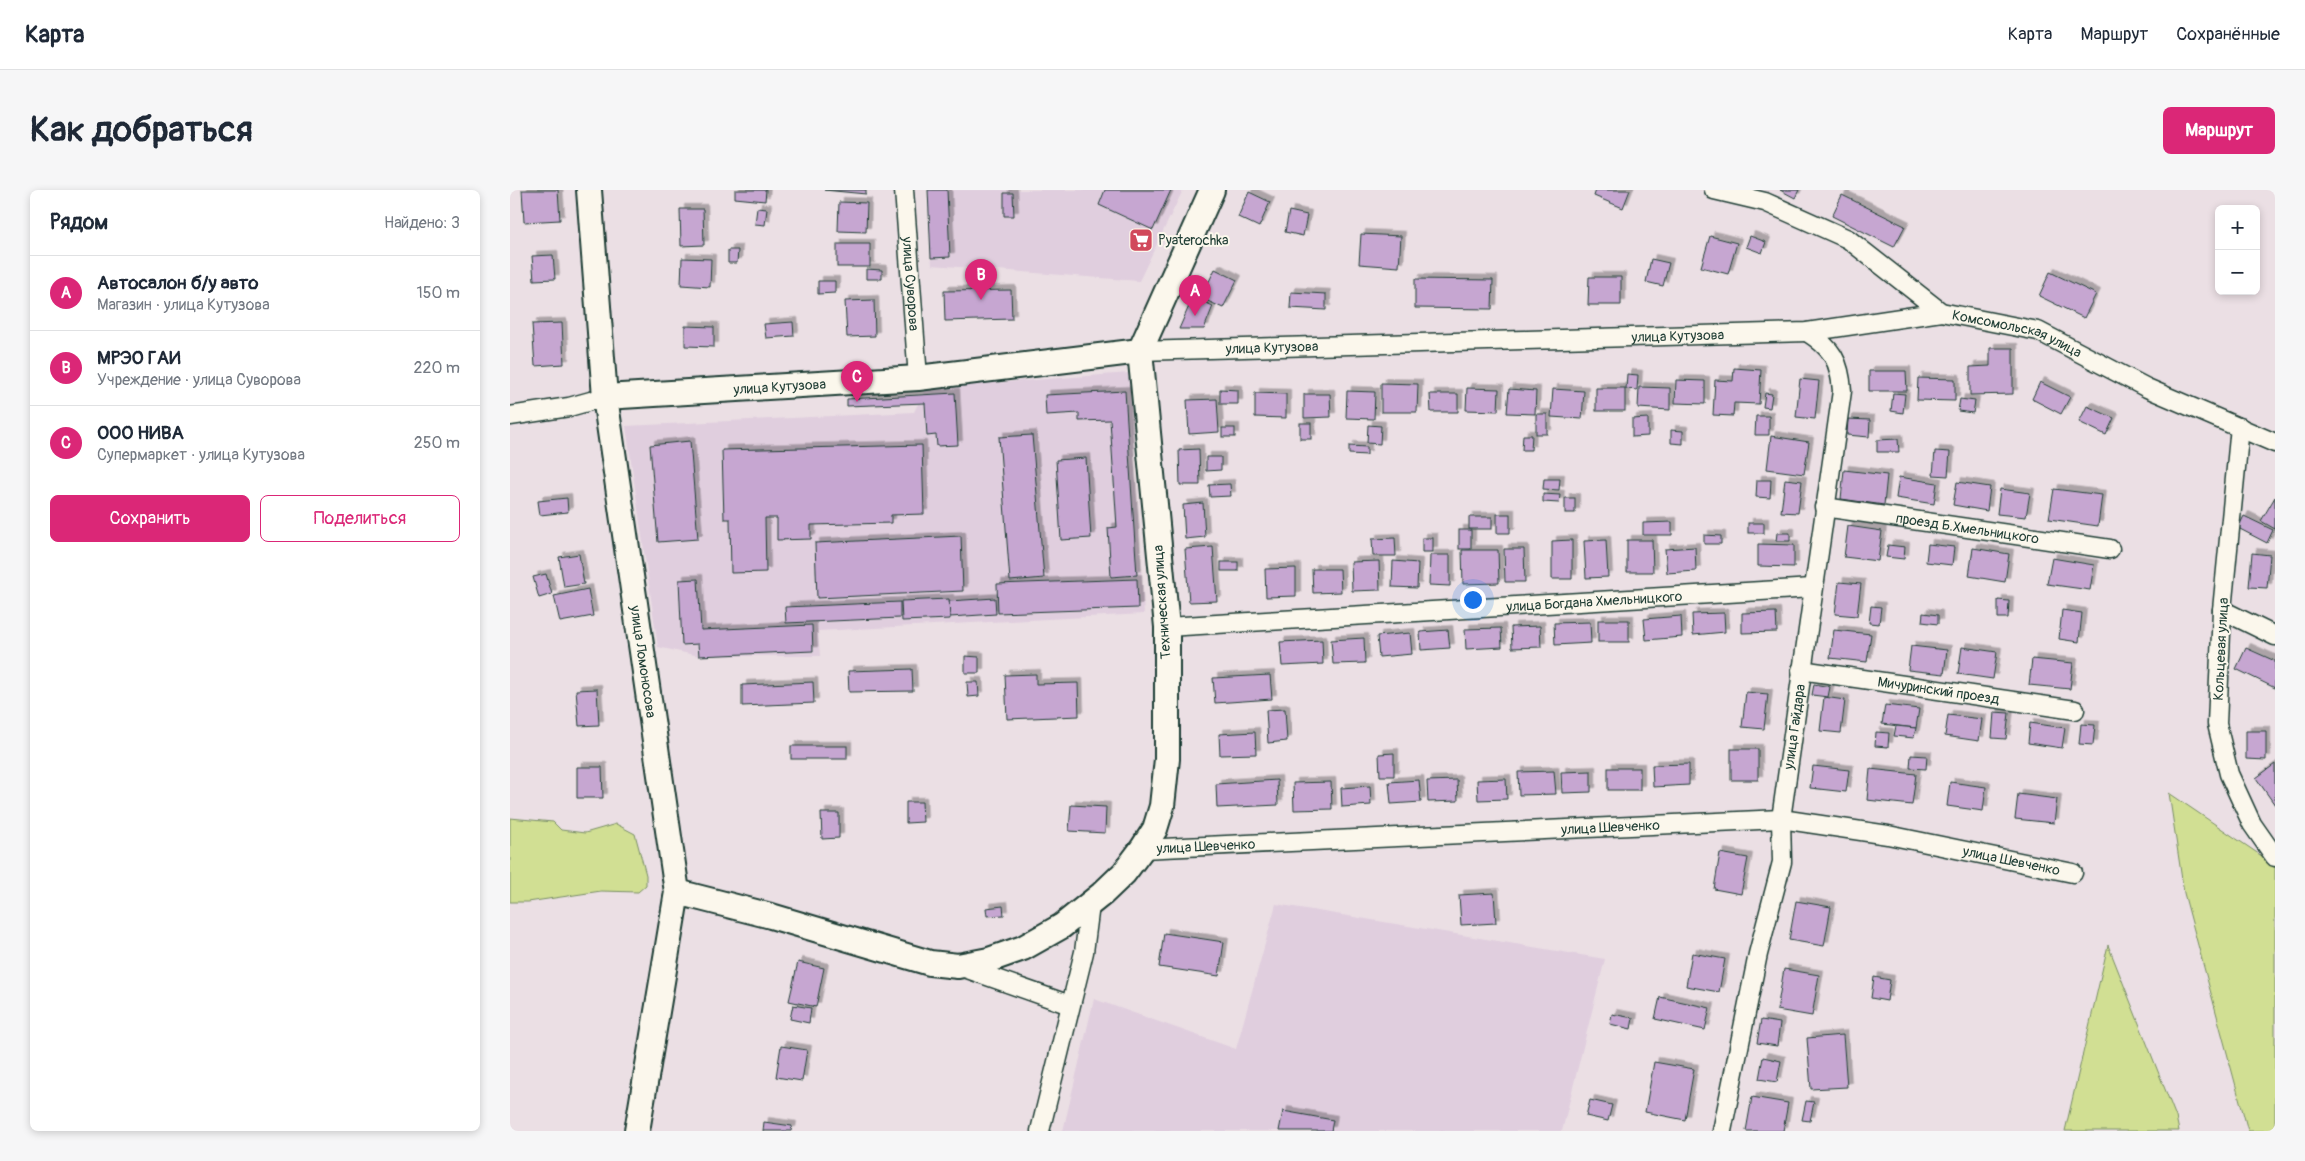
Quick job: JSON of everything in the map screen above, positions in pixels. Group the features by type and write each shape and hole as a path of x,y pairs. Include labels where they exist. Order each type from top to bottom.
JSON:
{"main road":[{"name":"улица Ломоносова","path":"588,190 605,397 676,892 637,1131"},
{"path":"1140,351 1212,190"},
{"name":"улица Кутузова","path":"605,397 918,378 1140,351"},
{"name":"Техническая улица","path":"676,892 772,916 930,964 958,966 988,960 1023,948 1062,926 1090,905 1124,873 1155,829 1162,806 1167,759 1166,627 1140,351"}],"street":[{"name":"улица Суворова","path":"904,190 918,378"},
{"name":"Комсомольская улица","path":"1714,190 1765,202 1848,239 1941,312 2038,331 2146,388 2275,443"},
{"name":"улица Кутузова","path":"1140,351 1807,332 1941,312"},
{"name":"улица Гайдара","path":"1722,1131 1758,954 1782,862 1781,819 1812,588 1842,391 1841,373 1825,344 1807,332"},
{"path":"510,416 569,407 605,397"},
{"name":"Кольцевая улица","path":"2240,428 2222,610 2217,724 2229,774 2252,824 2275,857"},
{"name":"проезд Б.Хмельницкого","path":"1824,507 2110,549"},
{"name":"улица Богдана Хмельницкого","path":"1166,627 1812,588"},
{"path":"2222,610 2275,636"},
{"name":"Мичуринский проезд","path":"1801,670 2075,710"},
{"name":"улица Шевченко","path":"1142,849 1781,819 1888,835 2073,873"},
{"path":"1040,1131 1084,952 1090,905"},
{"path":"958,966 1070,1005"}],"shaded area":[{"path":"928,190 1183,190 1139,281 932,265"},
{"path":"1129,373 1144,614 818,631 820,656 699,656 658,647 626,426 914,412 926,388"},
{"path":"1276,904 1605,959 1562,1131 1063,1131 1094,999 1236,1049"}],"green space":[{"path":"2169,793 2275,865 2275,1131 2248,1131 2184,893"},
{"path":"510,818 553,822 561,830 585,833 616,824 635,834 646,875 646,885 638,892 601,891 528,902 510,902"},
{"path":"2108,945 2176,1117 2179,1131 2065,1131"}],"building":[{"path":"522,190 558,190 560,220 524,222"},
{"path":"735,190 766,190 765,201 735,198"},
{"path":"824,190 866,190 866,194"},
{"path":"928,190 947,190 950,257 931,258"},
{"path":"1105,190 1171,190 1153,230 1099,205"},
{"path":"1596,190 1630,190 1623,208 1594,196"},
{"path":"1780,190 1799,190 1795,198"},
{"path":"1249,192 1270,202 1259,227 1238,217"},
{"path":"1004,193 1013,193 1014,216 1004,216"},
{"path":"1842,195 1905,226 1894,247 1832,216"},
{"path":"839,202 867,203 866,232 838,231"},
{"path":"757,208 767,209 765,225 755,224"},
{"path":"680,209 703,209 704,245 681,246"},
{"path":"1289,211 1307,215 1303,236 1285,232"},
{"path":"1361,234 1401,236 1399,267 1359,264"},
{"path":"1710,236 1737,243 1728,274 1701,267"},
{"path":"1750,236 1766,242 1762,253 1746,247"},
{"path":"837,244 870,244 870,267 837,267"},
{"path":"728,250 738,250 737,263 728,263"},
{"path":"553,255 555,279 534,280 532,256"},
{"path":"682,258 711,259 710,287 681,285"},
{"path":"1651,259 1669,263 1663,286 1646,282"},
{"path":"866,269 882,270 882,279 866,279"},
{"path":"1215,269 1237,280 1223,308 1201,298"},
{"path":"2050,272 2096,294 2084,318 2039,296"},
{"path":"1589,277 1621,277 1621,305 1588,305"},
{"path":"1415,279 1493,280 1492,309 1415,308"},
{"path":"818,281 835,281 835,293 818,294"},
{"path":"1011,290 1012,319 945,321 944,291"},
{"path":"1291,292 1326,294 1326,310 1290,308"},
{"path":"1193,297 1213,306 1204,329 1179,329"},
{"path":"874,300 875,336 847,337 845,301"},
{"path":"793,322 794,336 766,338 764,324"},
{"path":"562,323 564,364 535,366 532,324"},
{"path":"685,326 714,327 714,347 685,346"},
{"path":"1990,348 2013,348 2013,394 1970,395 1970,367 1990,366"},
{"path":"1734,368 1761,370 1759,404 1734,403 1733,416 1713,415 1715,380 1733,381"},
{"path":"1869,371 1906,371 1907,391 1869,391"},
{"path":"1627,374 1638,375 1637,390 1626,389"},
{"path":"1918,378 1955,379 1955,401 1917,400"},
{"path":"1800,379 1819,381 1815,419 1796,417"},
{"path":"1676,380 1705,381 1705,404 1675,403"},
{"path":"2040,382 2070,397 2061,414 2032,399"},
{"path":"1381,383 1418,384 1417,412 1381,412"},
{"path":"1639,387 1670,388 1670,410 1638,408"},
{"path":"1467,388 1499,389 1498,411 1466,410"},
{"path":"1596,388 1625,388 1625,411 1596,411"},
{"path":"1220,389 1238,390 1238,404 1220,404"},
{"path":"1509,389 1536,391 1535,414 1507,413"},
{"path":"1553,389 1584,391 1582,419 1551,417"},
{"path":"1125,391 1137,575 1111,577 1108,528 1117,527 1110,420 1079,421 1079,413 1046,415 1045,395"},
{"path":"1347,391 1375,392 1374,419 1346,418"},
{"path":"955,393 958,445 937,446 936,435 927,436 925,403 847,406 847,399"},
{"path":"1255,393 1286,394 1286,418 1255,417"},
{"path":"1765,393 1772,394 1770,408 1763,407"},
{"path":"1893,393 1905,394 1903,413 1891,411"},
{"path":"1304,394 1330,394 1331,417 1304,418"},
{"path":"1430,394 1458,394 1458,412 1431,412"},
{"path":"1217,399 1219,432 1189,434 1187,400"},
{"path":"1960,399 1975,401 1973,413 1958,411"},
{"path":"2087,406 2114,418 2106,435 2079,422"},
{"path":"1536,414 1547,414 1547,434 1536,434"},
{"path":"1756,416 1769,416 1769,435 1755,435"},
{"path":"1648,418 1648,436 1632,437 1632,419"},
{"path":"1848,419 1870,420 1869,437 1847,435"},
{"path":"1300,423 1311,423 1311,439 1300,439"},
{"path":"1368,425 1381,426 1380,444 1367,443"},
{"path":"1222,428 1235,428 1235,437 1222,437"},
{"path":"1671,430 1683,431 1683,444 1671,443"},
{"path":"1032,435 1044,578 1010,581 999,437"},
{"path":"1523,435 1532,435 1531,450 1522,450"},
{"path":"1771,436 1809,442 1804,474 1767,469"},
{"path":"1898,439 1899,452 1877,452 1877,440"},
{"path":"690,441 698,539 658,542 650,445"},
{"path":"922,445 924,514 891,515 891,523 811,525 811,539 777,540 777,518 765,518 766,572 731,573 730,519 724,519 722,450"},
{"path":"1349,446 1367,447 1367,455 1349,454"},
{"path":"1199,449 1200,485 1180,485 1179,450"},
{"path":"1935,451 1950,452 1948,476 1933,475"},
{"path":"1206,457 1221,457 1221,470 1206,471"},
{"path":"1086,458 1091,538 1061,540 1056,460"},
{"path":"1844,470 1887,475 1884,505 1841,499"},
{"path":"1899,477 1937,483 1934,504 1896,498"},
{"path":"1544,479 1560,479 1559,490 1543,489"},
{"path":"1785,479 1802,481 1798,513 1781,512"},
{"path":"1757,480 1771,480 1770,498 1756,497"},
{"path":"1957,482 1990,487 1987,511 1953,505"},
{"path":"1230,484 1231,496 1210,497 1209,485"},
{"path":"2000,489 2030,493 2026,517 1997,514"},
{"path":"2054,489 2102,495 2098,526 2049,519"},
{"path":"1543,494 1560,495 1559,503 1543,502"},
{"path":"2275,497 2275,529 2261,521"},
{"path":"567,498 568,512 540,515 538,501"},
{"path":"1565,498 1575,498 1575,513 1565,513"},
{"path":"1203,503 1205,537 1185,539 1183,505"},
{"path":"1497,514 1510,514 1510,533 1497,533"},
{"path":"2244,516 2273,530 2267,543 2238,528"},
{"path":"1469,517 1492,517 1492,529 1469,529"},
{"path":"1672,522 1672,535 1643,535 1643,523"},
{"path":"1748,523 1764,523 1764,533 1748,533"},
{"path":"1848,526 1882,531 1878,561 1844,557"},
{"path":"1459,530 1471,530 1471,549 1459,549"},
{"path":"1777,533 1790,533 1790,541 1776,541"},
{"path":"1704,535 1721,536 1721,544 1704,544"},
{"path":"961,536 963,591 817,598 815,543"},
{"path":"1395,538 1396,556 1373,556 1372,539"},
{"path":"1422,538 1433,538 1433,552 1422,552"},
{"path":"1572,540 1572,579 1552,579 1552,541"},
{"path":"1606,540 1608,577 1586,578 1584,541"},
{"path":"1627,540 1652,540 1653,572 1627,572"},
{"path":"1758,544 1794,545 1794,567 1758,566"},
{"path":"1928,544 1954,547 1952,565 1926,562"},
{"path":"1888,545 1905,547 1904,559 1886,557"},
{"path":"1213,547 1217,601 1189,602 1185,549"},
{"path":"1695,547 1696,571 1667,573 1665,549"},
{"path":"1973,548 2009,554 2005,582 1969,576"},
{"path":"1504,549 1524,549 1525,582 1505,582"},
{"path":"1462,550 1498,550 1499,583 1463,584"},
{"path":"2252,553 2270,555 2267,588 2249,587"},
{"path":"579,554 584,584 564,587 559,557"},
{"path":"1430,555 1450,555 1450,586 1429,585"},
{"path":"2052,558 2094,565 2090,590 2047,584"},
{"path":"1379,561 1380,590 1352,591 1351,562"},
{"path":"1393,561 1418,563 1417,588 1392,587"},
{"path":"1221,562 1238,562 1238,571 1221,571"},
{"path":"1296,568 1296,596 1266,597 1265,569"},
{"path":"1312,569 1340,569 1341,592 1313,593"},
{"path":"546,574 552,594 539,598 533,577"},
{"path":"698,579 701,630 812,625 813,651 699,656 698,644 682,645 679,580"},
{"path":"1137,579 1138,608 998,613 997,584"},
{"path":"1839,582 1861,584 1857,616 1835,614"},
{"path":"588,589 593,616 560,622 554,596"},
{"path":"995,598 996,614 950,617 949,601"},
{"path":"949,599 950,619 902,621 901,601"},
{"path":"1998,600 2009,601 2008,618 1998,618"},
{"path":"900,602 900,618 786,623 785,607"},
{"path":"1871,606 1881,607 1879,624 1869,623"},
{"path":"2062,610 2082,613 2079,642 2059,639"},
{"path":"1776,612 1777,632 1742,633 1742,613"},
{"path":"1724,613 1725,632 1693,635 1692,614"},
{"path":"1923,613 1938,615 1938,624 1922,622"},
{"path":"1681,616 1682,637 1646,640 1644,619"},
{"path":"1598,620 1629,620 1629,642 1598,642"},
{"path":"1590,622 1591,643 1555,645 1554,623"},
{"path":"1540,626 1541,647 1512,648 1511,627"},
{"path":"1501,628 1502,647 1466,649 1465,629"},
{"path":"1448,630 1450,648 1421,650 1420,632"},
{"path":"1834,630 1871,634 1867,662 1830,658"},
{"path":"1410,633 1412,654 1379,657 1377,636"},
{"path":"1364,638 1365,663 1333,664 1331,640"},
{"path":"1322,640 1323,664 1282,666 1280,642"},
{"path":"1911,646 1947,650 1944,674 1908,670"},
{"path":"1962,647 1997,652 1993,679 1958,674"},
{"path":"2246,648 2275,661 2275,688 2236,669"},
{"path":"965,656 979,657 979,673 965,673"},
{"path":"2032,659 2073,663 2070,689 2029,685"},
{"path":"912,669 913,691 849,692 848,671"},
{"path":"1036,674 1036,684 1078,683 1079,716 1007,719 1005,675"},
{"path":"1270,675 1272,699 1215,703 1213,678"},
{"path":"813,682 814,703 742,706 742,685"},
{"path":"967,682 978,682 979,696 968,697"},
{"path":"1814,684 1830,687 1828,697 1812,695"},
{"path":"597,689 599,725 579,726 576,690"},
{"path":"1746,692 1768,694 1764,729 1742,727"},
{"path":"1824,697 1845,700 1841,733 1820,731"},
{"path":"1885,705 1919,709 1916,728 1882,724"},
{"path":"1285,709 1287,741 1268,743 1266,710"},
{"path":"1994,712 2009,713 2006,739 1992,738"},
{"path":"1948,715 1982,719 1979,741 1945,736"},
{"path":"2030,723 2065,728 2062,748 2028,743"},
{"path":"2081,724 2095,725 2093,745 2079,744"},
{"path":"1896,726 1916,728 1914,738 1894,736"},
{"path":"2246,731 2266,731 2266,760 2246,759"},
{"path":"1255,732 1256,754 1220,755 1219,734"},
{"path":"1876,732 1889,733 1888,747 1875,746"},
{"path":"791,746 847,746 847,759 791,759"},
{"path":"1731,749 1758,749 1758,780 1731,780"},
{"path":"1394,753 1394,776 1380,776 1379,754"},
{"path":"1911,755 1927,756 1926,769 1910,768"},
{"path":"1689,764 1689,785 1653,787 1652,765"},
{"path":"2275,764 2275,805 2256,778"},
{"path":"1813,766 1849,770 1846,792 1810,788"},
{"path":"577,767 602,767 603,798 577,798"},
{"path":"1608,768 1640,768 1640,790 1608,790"},
{"path":"1870,769 1916,774 1912,805 1867,800"},
{"path":"1554,771 1556,794 1519,795 1518,772"},
{"path":"1591,771 1591,792 1562,793 1561,772"},
{"path":"1506,779 1507,799 1478,800 1477,780"},
{"path":"1277,780 1278,805 1217,808 1216,784"},
{"path":"1419,780 1421,802 1391,804 1389,782"},
{"path":"1457,780 1458,801 1428,802 1427,781"},
{"path":"1331,782 1332,809 1294,810 1293,783"},
{"path":"1950,782 1986,787 1983,811 1947,806"},
{"path":"1370,786 1371,805 1342,807 1341,788"},
{"path":"2018,794 2057,799 2054,823 2015,819"},
{"path":"906,802 922,802 923,822 906,823"},
{"path":"1071,805 1106,807 1105,833 1069,831"},
{"path":"821,813 839,813 839,838 822,839"},
{"path":"1720,853 1748,858 1741,894 1714,889"},
{"path":"1494,893 1496,923 1461,925 1459,895"},
{"path":"1796,901 1831,907 1824,946 1789,940"},
{"path":"1003,906 1004,915 987,916 986,908"},
{"path":"1164,933 1224,942 1219,976 1159,967"},
{"path":"1692,953 1725,959 1719,992 1686,986"},
{"path":"798,962 824,968 816,1007 789,1001"},
{"path":"1784,969 1819,975 1812,1016 1777,1010"},
{"path":"1874,977 1890,980 1887,1001 1871,998"},
{"path":"1660,997 1710,1008 1705,1030 1655,1019"},
{"path":"793,1005 811,1008 809,1023 790,1019"},
{"path":"1612,1014 1633,1018 1631,1029 1610,1024"},
{"path":"1761,1020 1780,1023 1777,1046 1757,1043"},
{"path":"1843,1035 1847,1087 1811,1089 1807,1038"},
{"path":"781,1046 807,1050 802,1081 776,1077"},
{"path":"1763,1057 1781,1061 1777,1082 1759,1079"},
{"path":"1654,1062 1694,1069 1685,1120 1645,1112"},
{"path":"1752,1097 1788,1103 1783,1131 1746,1131"},
{"path":"1590,1100 1612,1105 1608,1121 1586,1116"},
{"path":"1806,1101 1814,1102 1810,1121 1802,1120"},
{"path":"1283,1111 1333,1120 1331,1131 1279,1131"},
{"path":"764,1122 792,1126 791,1131 763,1131"}],"place":[{"name":"Pyaterochka","path":"1141,240"},
{"name":"МРЭО ГАИ","path":"981,300"},
{"name":"Автосалон б/у авто","path":"1195,316"},
{"name":"ООО НИВА","path":"857,402"}]}
